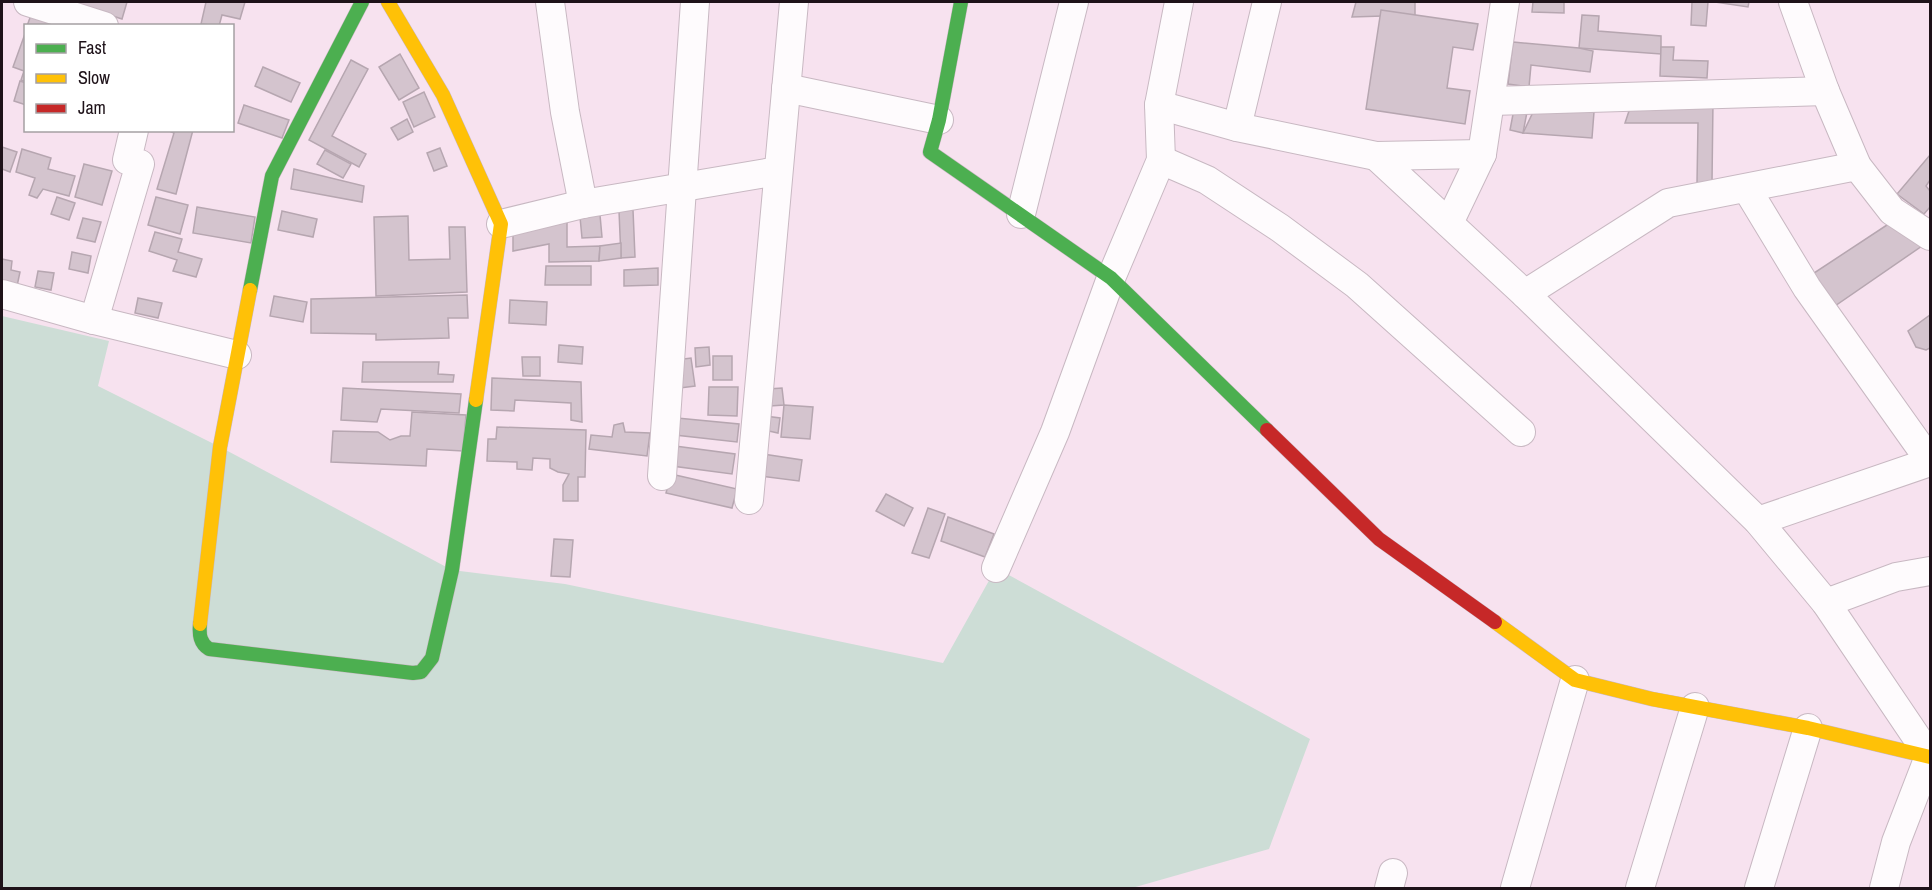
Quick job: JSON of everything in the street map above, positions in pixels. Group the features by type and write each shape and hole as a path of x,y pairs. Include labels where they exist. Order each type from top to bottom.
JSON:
{"street":[{"path":"28,2 98,24"},
{"path":"362,2 272,176 220,447 200,639 209,649 414,673 427,668 432,658 452,570 501,224 443,96 388,2"},
{"path":"549,2 565,112 584,204"},
{"path":"662,476 695,2"},
{"path":"749,500 794,2"},
{"path":"961,2 939,120 930,152 1111,278 1379,539 1575,680 1652,699 1808,728 1930,756"},
{"path":"1021,214 1074,2"},
{"path":"996,568 1055,432 1111,278 1161,160 1159,105 1179,2"},
{"path":"1237,127 1267,2"},
{"path":"1449,223 1482,154 1505,2"},
{"path":"1793,2 1825,91 1857,166 1892,212 1930,237"},
{"path":"786,88 939,120"},
{"path":"1491,101 1825,91"},
{"path":"1159,105 1237,127 1376,156 1482,154"},
{"path":"94,320 140,164 128,160 134,132"},
{"path":"1376,156 1525,294 1758,521 1826,603 1930,756"},
{"path":"1161,160 1207,180 1280,228 1349,278 1521,432"},
{"path":"1525,294 1668,203 1857,166"},
{"path":"501,224 584,204 778,171"},
{"path":"1747,189 1807,288 1930,461 1758,521"},
{"path":"2,294 94,320 237,355"},
{"path":"1826,603 1896,577 1930,571"},
{"path":"1515,888 1575,680"},
{"path":"1640,888 1695,707"},
{"path":"1759,888 1808,728"},
{"path":"1884,888 1896,842 1930,756"}],"shaded area":[{"path":"2,316 109,341 98,386 220,447 452,570 565,584 943,663 996,568 1310,739 1269,849 1132,888 2,888"}],"building":[{"path":"74,2 127,2 122,19"},
{"path":"206,2 245,2 240,19 222,15 220,24 201,24"},
{"path":"1356,2 1415,2 1415,15 1352,17"},
{"path":"1533,2 1564,2 1564,13 1532,12"},
{"path":"1692,2 1708,2 1706,26 1691,25"},
{"path":"1715,2 1749,2 1748,7"},
{"path":"1381,10 1478,24 1473,50 1453,47 1447,88 1470,91 1465,124 1366,109"},
{"path":"31,15 53,22 52,24 28,24"},
{"path":"1582,15 1599,16 1598,31 1661,36 1661,54 1579,48"},
{"path":"24,37 24,71 13,67"},
{"path":"1513,42 1593,51 1590,72 1531,65 1529,87 1508,84"},
{"path":"1661,47 1674,47 1673,60 1708,61 1707,78 1660,76"},
{"path":"400,54 419,88 399,100 379,67"},
{"path":"351,60 368,69 332,136 366,154 359,167 309,140"},
{"path":"263,67 300,83 291,102 255,86"},
{"path":"20,81 24,82 24,104 14,101"},
{"path":"424,92 435,117 414,127 403,102"},
{"path":"1713,101 1712,182 1697,183 1698,123 1625,123 1632,102"},
{"path":"244,105 289,120 282,138 238,123"},
{"path":"1535,108 1594,112 1592,138 1523,133"},
{"path":"1514,109 1527,112 1523,133 1510,130"},
{"path":"407,119 413,132 398,140 391,128"},
{"path":"172,132 192,132 176,194 157,189 174,133"},
{"path":"2,147 17,152 10,172 2,169"},
{"path":"440,148 447,166 434,171 427,153"},
{"path":"22,149 51,158 48,169 75,176 69,196 43,189 37,198 29,195 35,178 16,172"},
{"path":"325,150 351,164 343,178 317,164"},
{"path":"1930,155 1930,180 1926,186 1930,191 1930,207 1924,214 1897,194"},
{"path":"84,164 112,171 102,205 75,197"},
{"path":"294,169 364,186 362,202 291,189"},
{"path":"57,197 75,203 69,220 51,214"},
{"path":"156,197 188,205 180,234 148,225"},
{"path":"197,207 255,217 251,243 193,233"},
{"path":"633,210 635,257 621,258 619,211"},
{"path":"282,211 317,219 313,237 278,230"},
{"path":"600,215 602,237 582,238 580,217"},
{"path":"408,216 409,260 450,259 449,227 465,227 467,292 376,296 374,217"},
{"path":"83,218 101,222 95,242 77,238"},
{"path":"567,222 567,247 600,246 599,261 549,262 549,244 513,251 513,233"},
{"path":"1890,223 1922,246 1832,308 1808,277"},
{"path":"155,232 182,239 178,252 202,259 196,277 173,271 177,260 149,251"},
{"path":"621,243 621,258 599,261 600,246"},
{"path":"72,252 91,256 88,273 69,269"},
{"path":"2,259 12,261 11,270 20,272 17,286 2,283"},
{"path":"546,266 591,266 591,285 545,285"},
{"path":"658,268 658,285 624,286 624,270"},
{"path":"38,271 54,273 51,290 35,287"},
{"path":"467,295 468,318 448,318 449,338 376,340 376,334 311,333 311,299"},
{"path":"274,296 307,302 303,322 270,316"},
{"path":"138,298 162,303 158,318 135,313"},
{"path":"510,300 547,302 546,325 509,323"},
{"path":"1930,315 1930,348 1926,350 1916,347 1908,331"},
{"path":"559,345 583,347 582,364 558,362"},
{"path":"709,347 710,365 696,367 695,348"},
{"path":"713,356 732,356 732,380 713,380"},
{"path":"522,357 540,357 540,376 523,376"},
{"path":"691,358 695,386 680,388 676,360"},
{"path":"363,362 439,362 438,374 454,375 453,382 362,382"},
{"path":"492,378 581,382 582,422 571,420 571,403 515,400 514,411 491,410"},
{"path":"709,387 738,387 737,416 708,415"},
{"path":"343,388 461,394 459,413 381,409 377,422 341,420"},
{"path":"782,388 784,405 770,406 768,389"},
{"path":"784,405 813,407 810,439 781,437"},
{"path":"412,412 466,415 463,451 427,449 426,466 331,462 333,431 378,432 390,440 410,436"},
{"path":"765,416 780,418 778,433 764,430"},
{"path":"677,418 739,424 737,442 675,435"},
{"path":"623,423 625,432 650,433 647,456 589,449 591,435 612,437 614,425"},
{"path":"497,427 586,430 585,477 578,477 578,501 563,501 563,485 569,474 550,468 550,459 533,458 532,470 517,469 517,462 487,461 488,439 496,439"},
{"path":"675,446 735,454 732,474 672,466"},
{"path":"763,454 802,460 799,481 760,476"},
{"path":"671,474 737,489 732,508 666,493"},
{"path":"886,494 913,508 904,526 876,511"},
{"path":"928,508 945,514 929,558 912,553"},
{"path":"948,517 994,534 985,557 941,541"},
{"path":"554,539 573,540 570,577 551,576"}],"traffic: fast":[{"path":"250,290 272,176 362,2"},
{"path":"961,2 939,120 930,152 1111,278 1267,430"},
{"path":"200,624 201,638 209,649 413,673 421,672 432,658 452,570 476,400"}],"traffic: slow":[{"path":"388,2 443,95 501,224 476,400"},
{"path":"200,624 220,447 250,290"},
{"path":"1495,622 1575,680 1652,699 1808,728 1930,757"}],"traffic: jam":[{"path":"1267,430 1379,539 1495,622"}]}
